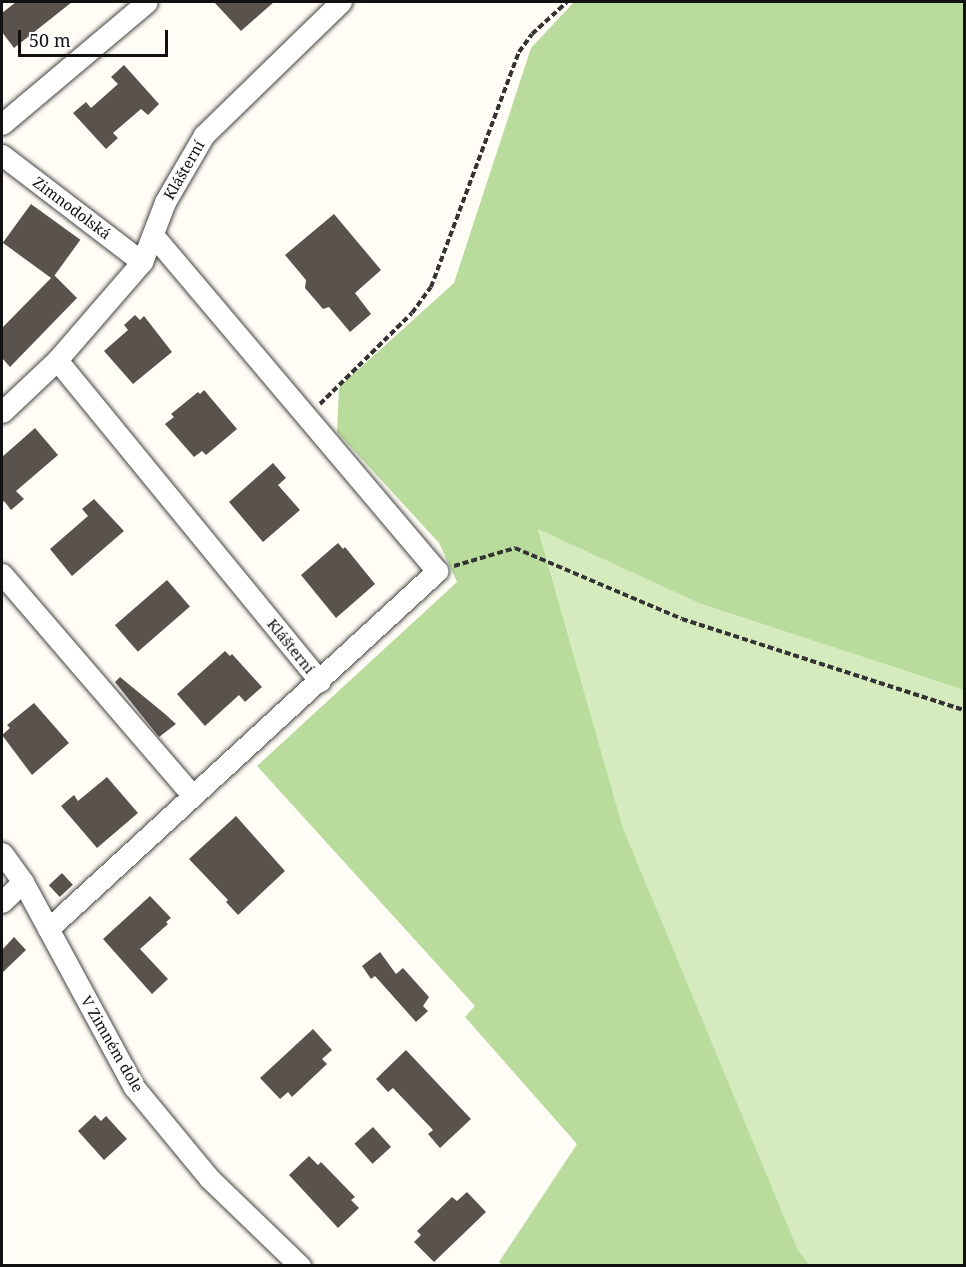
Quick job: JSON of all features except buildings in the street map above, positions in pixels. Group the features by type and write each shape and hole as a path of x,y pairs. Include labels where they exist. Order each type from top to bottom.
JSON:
{"street":[{"path":"2,124 147,2"},
{"name":"Klášterní","path":"3,406 57,360 142,262 165,202 204,135 340,2"},
{"name":"Zimnodolská","path":"2,154 142,262"},
{"path":"48,929 192,795 320,681 436,571 153,235"},
{"name":"Klášterní","path":"57,360 320,681"},
{"path":"2,574 192,795"},
{"name":"V Zimném dole","path":"2,854 23,882 134,1087 209,1178 300,1266"},
{"path":"2,902 23,882"}],"path":[{"path":"305,415 331,396 404,321 431,287 519,52 532,34 567,2"},
{"path":"436,571 515,548 682,619 964,710"}],"green space":[{"path":"574,2 964,2 964,690 701,604 538,529 623,828 798,1250 810,1265 503,1266 499,1262 577,1144 465,1017 475,1006 257,766 457,582 439,543 337,432 339,387 454,283 531,48"},
{"path":"538,528 701,604 964,690 964,1265 810,1265 798,1250 623,828"}]}
